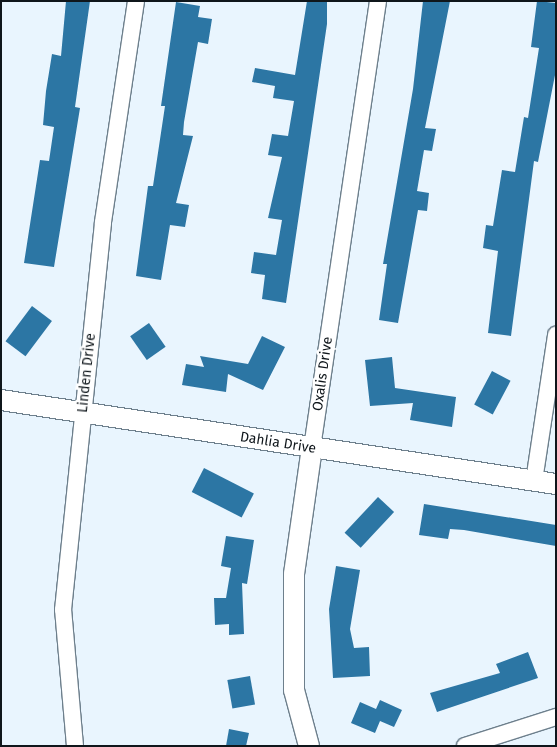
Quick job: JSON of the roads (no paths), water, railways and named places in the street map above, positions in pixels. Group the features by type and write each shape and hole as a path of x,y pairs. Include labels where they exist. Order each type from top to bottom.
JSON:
{"street":[{"name":"Linden Drive","path":"75,746 64,610 103,222 136,1"},
{"name":"Oxalis Drive","path":"310,746 294,690 294,574 378,1"},
{"path":"534,481 556,335"},
{"name":"Dahlia Drive","path":"1,400 556,484"},
{"path":"465,746 556,717"}]}
